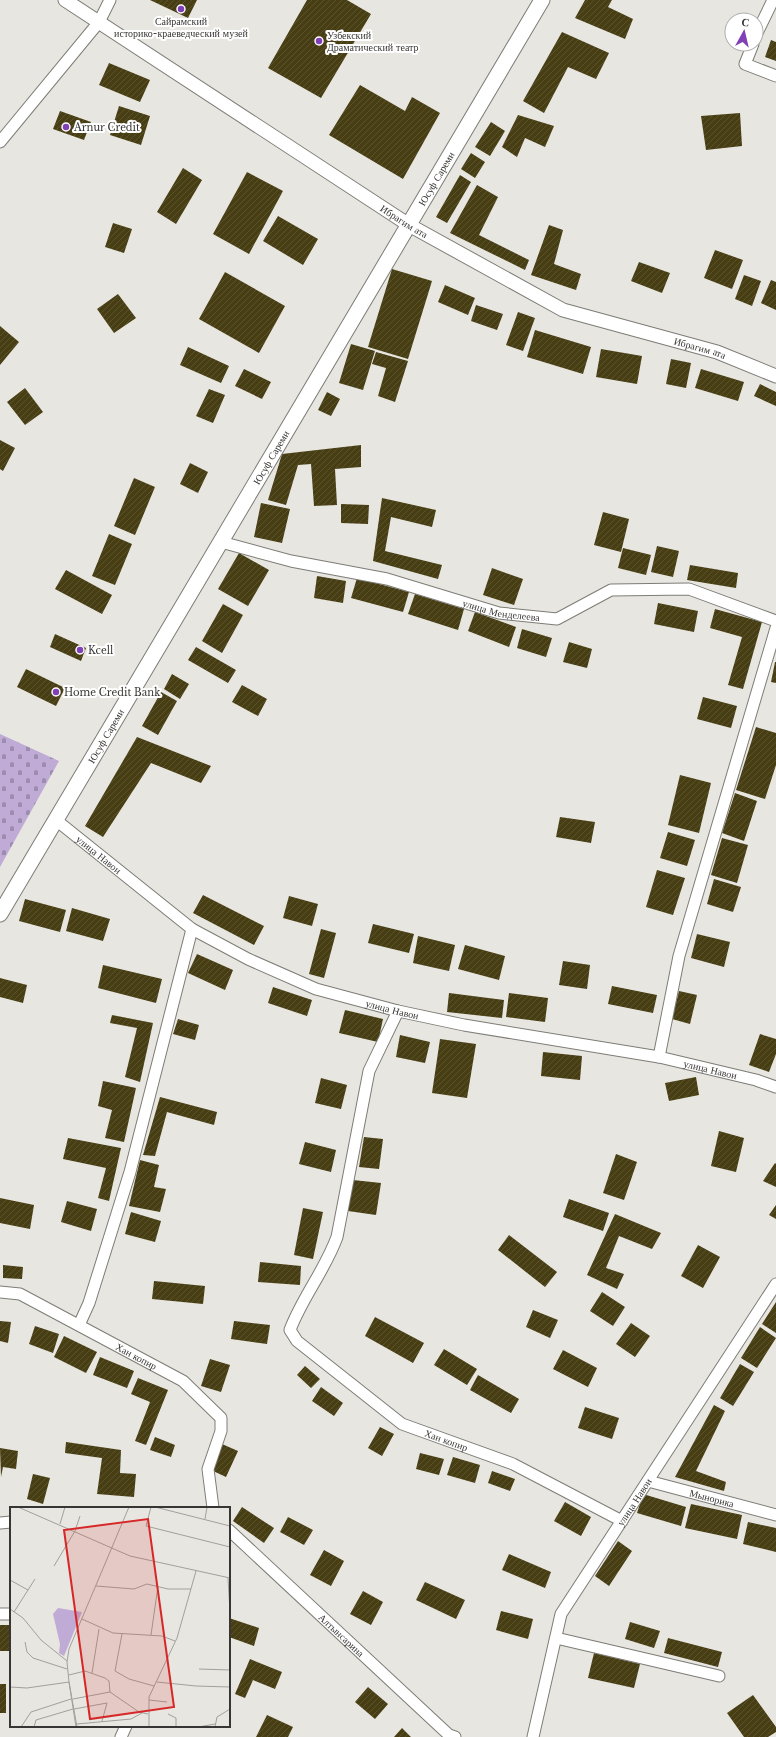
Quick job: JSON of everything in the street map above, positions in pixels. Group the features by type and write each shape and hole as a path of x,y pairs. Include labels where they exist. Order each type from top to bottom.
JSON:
{"main road":[{"name":"Юсуф Сареми","path":"0,914 542,0"}],"street":[{"name":"Ибрагим ата","path":"65,0 409,225 563,310 717,352 776,376"},
{"path":"0,142 99,22 110,0"},
{"path":"764,19 773,0"},
{"path":"750,52 745,64 776,76"},
{"name":"улица Менделеева","path":"221,542 291,561 387,579 499,612 557,619 611,590 689,589 776,621"},
{"path":"659,1057 678,956 776,628"},
{"name":"улица Навои","path":"56,820 192,929 248,959 316,988 398,1011 464,1025 659,1057 756,1080 776,1087"},
{"path":"79,1326 89,1303 130,1172 192,929"},
{"name":"Хан копир","path":"398,1011 369,1071 338,1237 330,1257 290,1330 297,1341 402,1424 514,1464 622,1521"},
{"name":"улица Навои","path":"533,1737 561,1614 776,1284"},
{"name":"Хан копир","path":"0,1292 20,1294 183,1380 222,1418 221,1431 208,1469 213,1507"},
{"name":"Мынорика","path":"648,1481 776,1515"},
{"name":"Алтынсарина","path":"230,1531 449,1735 455,1737"},
{"path":"556,1638 719,1676"},
{"path":"121,1737 126,1727"}],"green space":[{"path":"0,734 59,761 0,867"}],"building":[{"name":"Сайрамский историко-краеведческий музей","path":"150,0 197,0 188,18"},
{"name":"Узбекский Драматический театр","path":"307,0 347,0 371,14 321,98 268,68"},
{"path":"585,0 612,0 608,7 633,19 625,39 575,18"},
{"path":"562,32 609,53 596,79 568,67 544,113 523,101"},
{"path":"771,40 776,42 776,61 765,57"},
{"path":"109,63 150,80 140,102 99,85"},
{"path":"360,85 405,111 412,97 440,113 403,179 329,135"},
{"path":"119,106 150,116 141,145 110,135"},
{"path":"60,111 91,122 84,140 53,129"},
{"path":"740,113 742,146 706,150 701,116"},
{"path":"518,115 554,126 545,147 525,138 517,157 502,147"},
{"path":"491,122 505,131 490,156 475,147"},
{"path":"471,153 485,162 475,178 461,169"},
{"path":"183,168 202,180 176,224 157,212"},
{"path":"247,172 283,191 249,254 213,234"},
{"path":"460,175 471,182 447,223 436,217"},
{"path":"477,185 498,197 479,235 529,260 525,270 450,233"},
{"path":"278,216 318,239 303,265 263,241"},
{"path":"113,223 132,229 124,253 105,247"},
{"path":"549,225 563,230 554,264 581,274 576,290 531,275"},
{"path":"715,250 743,260 732,289 704,278"},
{"path":"639,262 670,273 662,293 631,281"},
{"path":"392,269 432,281 408,359 368,347"},
{"path":"225,272 285,306 259,353 199,319"},
{"path":"744,275 761,281 752,306 735,299"},
{"path":"771,280 776,282 776,310 761,303"},
{"path":"445,285 475,298 468,315 438,302"},
{"path":"118,294 136,318 114,333 97,309"},
{"path":"476,305 503,314 497,330 471,321"},
{"path":"518,312 535,318 523,351 506,345"},
{"path":"0,326 19,342 0,365"},
{"path":"535,330 591,347 583,374 527,357"},
{"path":"351,344 375,351 363,390 339,383"},
{"path":"188,347 229,366 221,383 180,365"},
{"path":"601,349 642,356 637,384 596,377"},
{"path":"376,352 408,361 395,402 378,396 386,368 372,364"},
{"path":"671,359 691,363 686,388 666,384"},
{"path":"244,369 271,382 262,399 235,386"},
{"path":"701,369 744,382 738,401 695,388"},
{"path":"760,384 776,392 776,406 754,396"},
{"path":"25,388 43,412 25,425 7,402"},
{"path":"209,389 225,395 213,423 196,416"},
{"path":"327,392 340,399 331,416 318,410"},
{"path":"0,440 15,448 3,471 0,469"},
{"path":"361,445 361,467 335,469 337,505 314,506 311,464 298,465 286,505 268,500 282,454"},
{"path":"190,463 208,472 198,493 180,484"},
{"path":"134,478 155,487 135,535 114,526"},
{"path":"382,498 436,510 432,527 391,517 385,551 442,565 438,579 373,561"},
{"path":"261,503 290,509 282,543 254,537"},
{"path":"341,504 369,505 368,524 341,523"},
{"path":"603,512 629,519 621,552 594,545"},
{"path":"109,534 132,544 115,585 92,576"},
{"path":"657,546 679,551 673,577 651,572"},
{"path":"623,548 651,555 646,575 618,568"},
{"path":"239,553 269,570 248,606 218,589"},
{"path":"690,565 738,573 736,588 687,580"},
{"path":"492,568 523,579 514,605 483,595"},
{"path":"66,570 112,595 102,614 55,589"},
{"path":"317,576 346,581 343,603 314,598"},
{"path":"357,578 409,592 403,612 351,598"},
{"path":"415,594 464,609 458,630 408,614"},
{"path":"658,603 698,611 694,632 654,624"},
{"path":"223,604 243,615 222,653 202,641"},
{"path":"715,609 762,622 743,689 728,685 742,637 710,628"},
{"path":"475,612 516,627 509,647 468,631"},
{"path":"522,629 552,638 546,657 517,648"},
{"path":"55,634 86,648 81,661 50,647"},
{"path":"569,642 592,649 587,668 563,662"},
{"path":"196,647 236,670 228,683 188,660"},
{"path":"776,662 776,683 771,682"},
{"path":"26,669 65,688 56,706 17,687"},
{"path":"172,674 189,684 180,699 164,689"},
{"path":"242,685 267,699 258,716 232,702"},
{"path":"161,692 177,701 158,735 142,726"},
{"path":"703,697 737,706 731,728 697,719"},
{"path":"756,727 776,733 776,765 765,799 736,790"},
{"path":"137,737 211,766 201,783 151,763 103,837 85,826"},
{"path":"680,775 711,783 699,833 668,825"},
{"path":"735,793 757,801 744,841 722,833"},
{"path":"560,817 595,822 591,843 556,837"},
{"path":"668,832 695,840 687,866 660,858"},
{"path":"722,838 748,845 737,883 711,875"},
{"path":"657,870 685,878 673,915 646,907"},
{"path":"714,879 741,887 733,912 707,904"},
{"path":"203,895 264,926 254,945 193,913"},
{"path":"289,896 318,904 312,926 283,918"},
{"path":"25,899 66,910 60,932 19,921"},
{"path":"72,908 110,919 103,941 66,931"},
{"path":"373,924 414,934 409,953 368,943"},
{"path":"321,929 336,933 324,978 309,974"},
{"path":"697,934 730,942 724,967 691,958"},
{"path":"418,936 455,945 449,971 413,963"},
{"path":"465,945 505,956 499,980 458,969"},
{"path":"197,954 233,970 225,990 188,973"},
{"path":"563,961 590,965 587,989 559,985"},
{"path":"103,965 162,979 156,1003 98,988"},
{"path":"0,978 27,985 23,1003 0,997"},
{"path":"612,986 657,995 653,1013 608,1004"},
{"path":"273,987 312,1000 307,1016 268,1003"},
{"path":"679,991 697,995 690,1024 672,1019"},
{"path":"449,993 504,1000 502,1018 447,1012"},
{"path":"509,993 548,998 545,1022 506,1017"},
{"path":"345,1010 383,1019 378,1042 339,1033"},
{"path":"112,1015 153,1023 140,1082 125,1077 137,1028 110,1023"},
{"path":"178,1019 199,1025 195,1040 173,1034"},
{"path":"760,1034 776,1039 776,1054 769,1072 749,1065"},
{"path":"400,1035 430,1042 425,1063 396,1057"},
{"path":"440,1039 476,1044 467,1098 432,1093"},
{"path":"543,1052 582,1056 580,1080 541,1076"},
{"path":"696,1077 699,1095 669,1101 665,1083"},
{"path":"321,1078 347,1085 341,1109 315,1103"},
{"path":"103,1081 136,1088 124,1142 105,1138 112,1110 98,1106"},
{"path":"160,1097 217,1112 214,1125 167,1112 155,1156 143,1155"},
{"path":"719,1131 744,1138 736,1172 711,1166"},
{"path":"364,1137 383,1139 379,1169 359,1167"},
{"path":"68,1138 121,1148 109,1201 98,1198 106,1168 63,1159"},
{"path":"305,1142 336,1150 331,1172 299,1164"},
{"path":"616,1154 637,1162 624,1200 603,1193"},
{"path":"140,1160 159,1165 154,1187 166,1189 160,1212 129,1206"},
{"path":"775,1163 776,1164 776,1187 763,1181"},
{"path":"353,1180 381,1183 376,1215 348,1211"},
{"path":"0,1198 34,1205 30,1229 0,1223"},
{"path":"569,1199 609,1213 603,1231 563,1217"},
{"path":"67,1201 97,1209 91,1231 61,1222"},
{"path":"776,1205 776,1219 769,1215"},
{"path":"303,1208 323,1212 313,1259 294,1255"},
{"path":"131,1212 161,1221 155,1242 125,1234"},
{"path":"615,1214 661,1233 652,1249 619,1236 606,1268 624,1274 617,1289 587,1275"},
{"path":"509,1235 557,1272 545,1287 498,1250"},
{"path":"698,1245 720,1257 703,1288 681,1276"},
{"path":"260,1262 301,1266 300,1285 258,1282"},
{"path":"3,1265 23,1267 22,1279 3,1278"},
{"path":"154,1281 205,1286 203,1304 152,1299"},
{"path":"602,1292 625,1307 613,1326 590,1311"},
{"path":"776,1302 776,1333 762,1324"},
{"path":"533,1310 558,1320 550,1338 526,1327"},
{"path":"375,1317 424,1343 413,1363 365,1336"},
{"path":"0,1321 11,1322 8,1343 0,1341"},
{"path":"234,1321 270,1325 267,1344 231,1339"},
{"path":"631,1323 650,1336 635,1357 616,1344"},
{"path":"35,1326 59,1334 53,1353 29,1344"},
{"path":"760,1327 776,1338 757,1368 741,1358"},
{"path":"64,1336 97,1352 86,1373 54,1357"},
{"path":"444,1349 477,1369 467,1385 434,1365"},
{"path":"563,1350 597,1368 588,1387 553,1369"},
{"path":"100,1357 134,1371 127,1388 93,1375"},
{"path":"210,1359 230,1365 221,1392 201,1386"},
{"path":"740,1364 754,1372 733,1406 720,1398"},
{"path":"305,1366 320,1379 311,1388 297,1375"},
{"path":"478,1375 519,1399 511,1413 470,1390"},
{"path":"138,1378 168,1390 146,1445 135,1441 150,1402 131,1394"},
{"path":"321,1387 343,1403 334,1416 312,1401"},
{"path":"714,1405 725,1411 696,1471 726,1482 724,1491 675,1477"},
{"path":"585,1407 619,1418 612,1439 578,1428"},
{"path":"380,1427 394,1434 382,1456 368,1448"},
{"path":"155,1437 175,1445 171,1457 150,1450"},
{"path":"66,1442 121,1450 120,1473 136,1474 134,1497 97,1494 102,1458 65,1453"},
{"path":"222,1444 238,1451 226,1477 211,1470"},
{"path":"0,1448 18,1451 16,1469 3,1467 1,1477"},
{"path":"420,1453 444,1459 439,1475 416,1469"},
{"path":"453,1457 480,1465 475,1483 447,1475"},
{"path":"492,1471 515,1479 510,1491 488,1483"},
{"path":"33,1474 50,1478 43,1504 27,1499"},
{"path":"643,1494 686,1507 681,1526 637,1513"},
{"path":"565,1502 591,1517 581,1536 554,1521"},
{"path":"691,1504 742,1515 737,1539 685,1528"},
{"path":"242,1507 274,1528 264,1543 233,1521"},
{"path":"288,1517 313,1530 304,1545 280,1532"},
{"path":"748,1522 776,1528 776,1552 743,1544"},
{"path":"618,1541 632,1551 609,1586 595,1576"},
{"path":"324,1550 344,1561 331,1586 310,1575"},
{"path":"509,1554 551,1572 545,1588 502,1570"},
{"path":"425,1582 465,1600 456,1619 416,1600"},
{"path":"363,1591 383,1602 371,1625 350,1614"},
{"path":"501,1611 533,1619 528,1639 496,1630"},
{"path":"230,1618 259,1628 254,1646 230,1637"},
{"path":"630,1622 660,1631 654,1648 625,1639"},
{"path":"0,1625 10,1625 10,1651 0,1651"},
{"path":"668,1638 722,1652 718,1667 664,1653"},
{"path":"594,1653 640,1664 634,1688 588,1678"},
{"path":"250,1659 282,1672 275,1689 253,1680 245,1698 235,1694"},
{"path":"0,1684 6,1684 6,1713 0,1713"},
{"path":"368,1687 388,1704 375,1719 355,1702"},
{"path":"753,1695 776,1727 776,1732 768,1737 744,1737 727,1713"},
{"path":"267,1715 293,1727 288,1737 256,1737"},
{"path":"402,1728 411,1737 394,1737"}],"place":[{"name":"Сайрамский историко-краеведческий музей","path":"181,9"},
{"name":"Узбекский Драматический театр","path":"319,41"},
{"name":"Arnur Credit","path":"66,127"},
{"name":"Kcell","path":"80,650"},
{"name":"Home Credit Bank","path":"56,692"}]}
